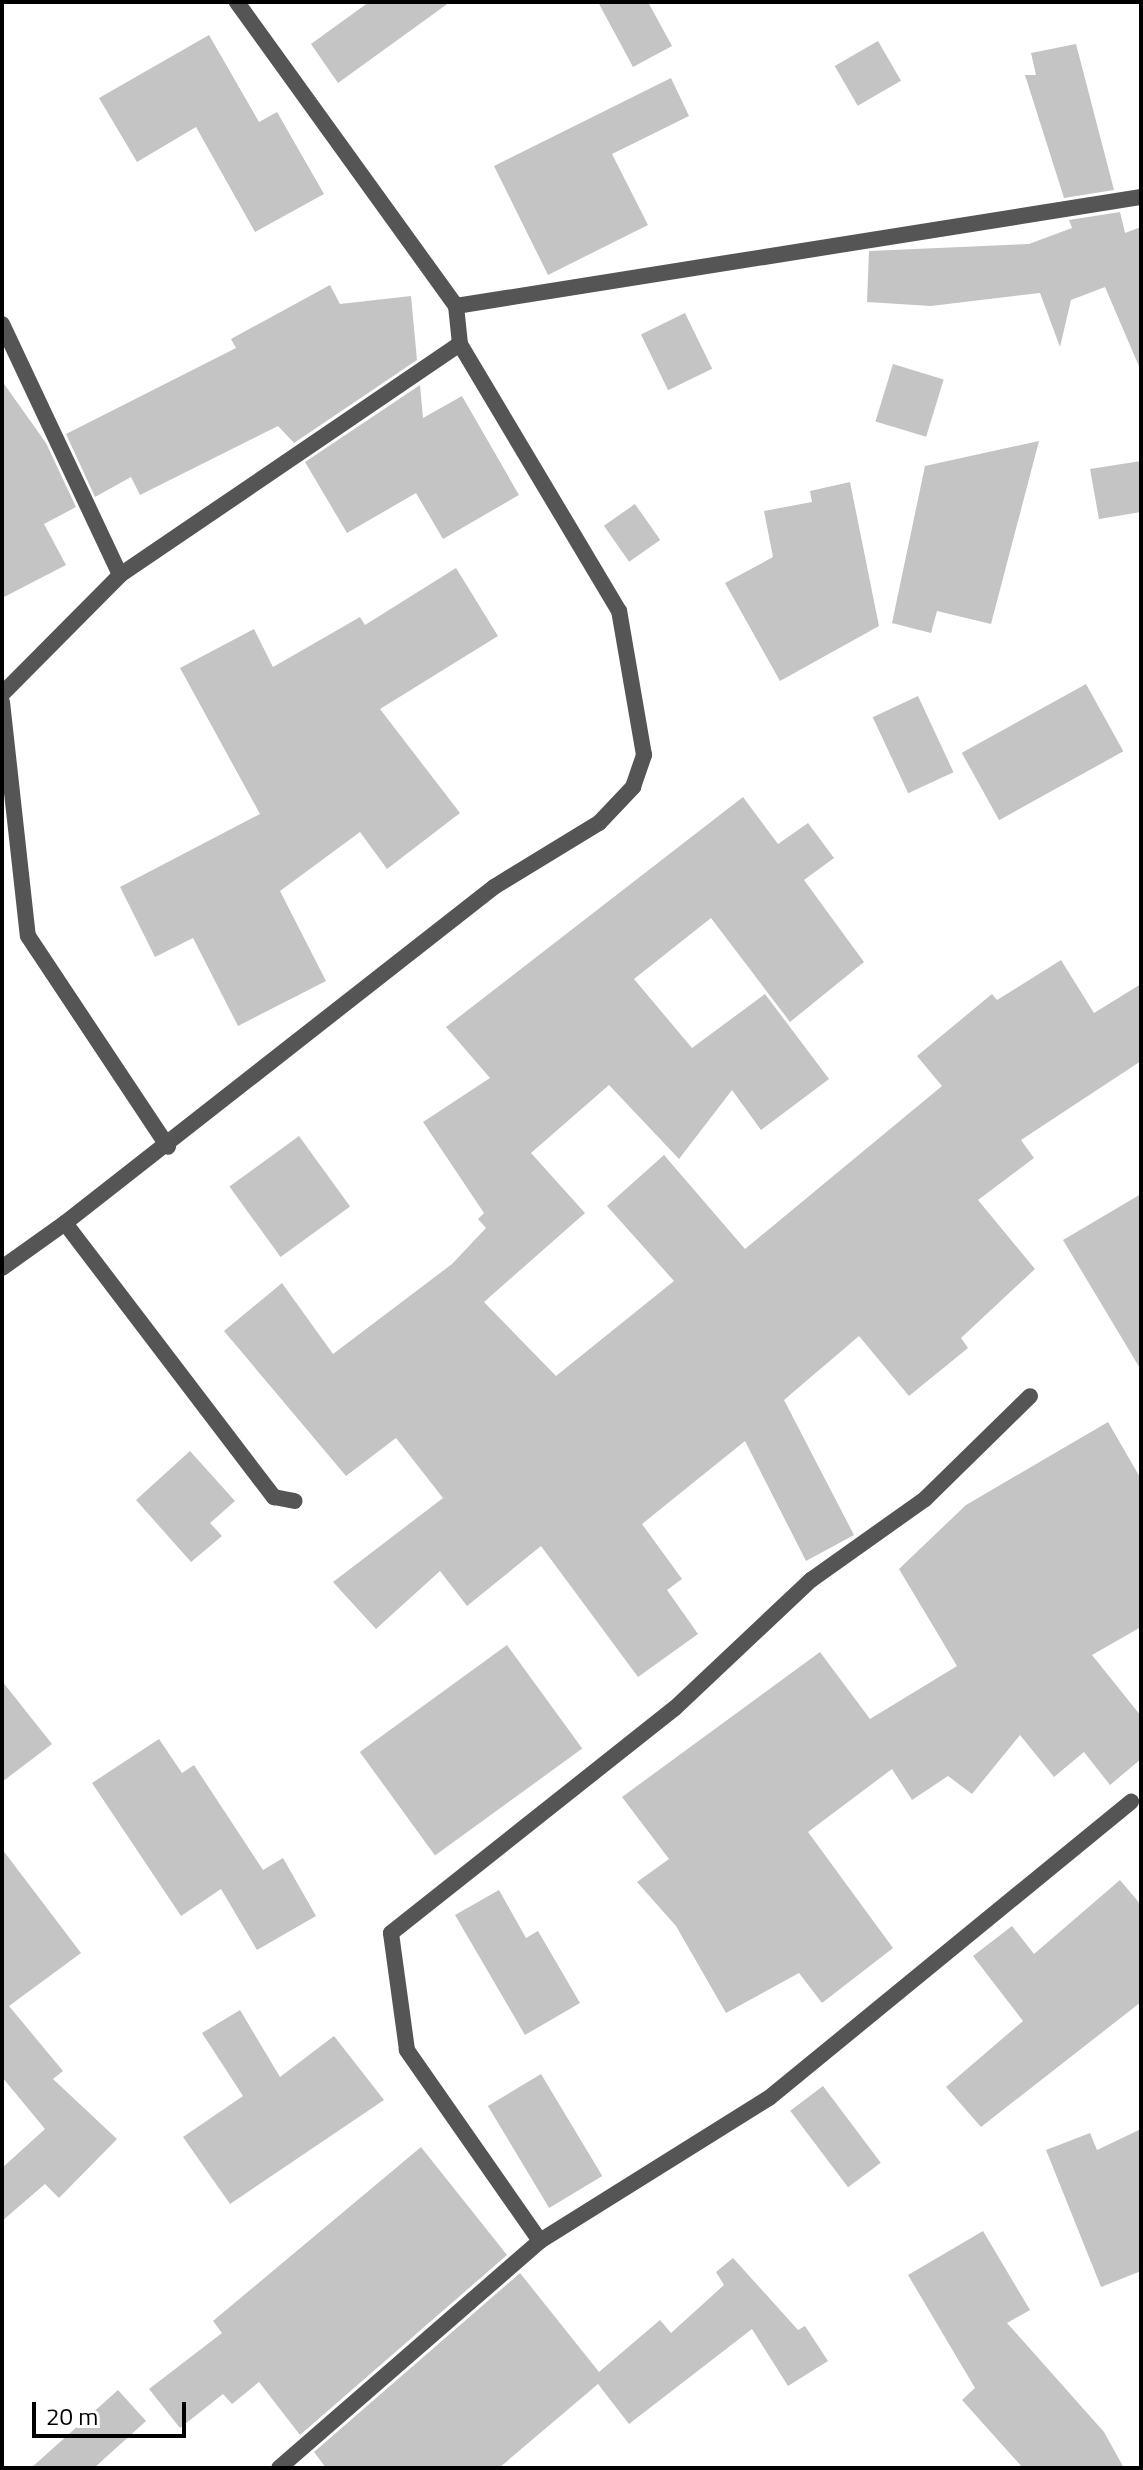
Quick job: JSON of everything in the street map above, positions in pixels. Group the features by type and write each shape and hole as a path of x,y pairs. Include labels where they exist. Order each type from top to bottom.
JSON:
{"street":[{"path":"2,1268 168,1147 494,887 599,823 633,787 644,755 619,611 460,344 456,306 237,2"},
{"path":"456,306 1141,197"},
{"path":"2,324 120,575"},
{"path":"2,694 120,575 460,344"},
{"path":"2,702 28,936 168,1147"},
{"path":"65,1223 274,1497 295,1501"},
{"path":"540,2241 407,2050 391,1933 675,1708 811,1580 925,1499 1030,1396"},
{"path":"279,2468 540,2241 769,2098 1131,1802"}],"building":[{"path":"369,2 450,2 338,83 311,44"},
{"path":"598,2 648,2 672,46 633,67"},
{"path":"209,35 259,122 277,112 324,194 255,232 196,127 137,162 99,98"},
{"path":"878,41 901,81 858,106 835,66"},
{"path":"1076,44 1114,190 1064,198 1025,75 1036,75 1031,53"},
{"path":"671,78 689,116 612,154 648,225 548,275 494,166"},
{"path":"1120,212 1125,233 1141,227 1141,371 1105,287 1071,300 1060,347 1040,293 931,306 867,302 869,251 1029,244 1072,228 1069,220"},
{"path":"330,285 340,304 411,296 417,360 294,443 278,426 140,495 131,477 95,497 66,434 236,348 231,339"},
{"path":"685,313 712,369 668,390 641,334"},
{"path":"893,364 944,379 926,437 875,421"},
{"path":"2,381 46,443 76,507 44,524 66,565 2,598"},
{"path":"420,385 423,418 462,396 519,495 443,539 416,493 347,533 305,462"},
{"path":"1039,441 991,624 937,611 931,633 892,623 925,466"},
{"path":"1141,461 1141,512 1099,519 1090,469"},
{"path":"850,482 879,626 780,681 725,583 773,557 764,511 812,502 810,491"},
{"path":"635,504 660,540 629,562 604,526"},
{"path":"456,568 498,636 380,709 460,813 387,869 360,832 280,891 326,981 238,1026 193,938 155,957 120,887 260,814 180,668 254,629 273,667 360,617 365,625"},
{"path":"1086,684 1123,751 999,820 962,753"},
{"path":"918,696 953,772 908,793 873,717"},
{"path":"743,797 778,844 808,823 834,858 804,880 864,962 790,1022 711,918 634,979 692,1048 765,994 829,1079 761,1130 732,1090 679,1159 609,1085 531,1153 585,1213 484,1302 556,1376 674,1281 607,1206 664,1155 745,1249 942,1086 917,1056 992,994 997,1000 1061,960 1094,1013 1141,984 1141,1061 1021,1140 1034,1158 978,1200 1035,1269 961,1338 968,1348 909,1396 859,1336 784,1400 854,1535 806,1561 745,1441 642,1524 682,1579 667,1590 698,1634 638,1677 541,1546 467,1606 440,1571 376,1629 333,1582 443,1498 396,1438 346,1476 224,1331 282,1283 333,1354 452,1264 486,1228 478,1219 484,1213 423,1122 490,1078 446,1027"},
{"path":"299,1136 350,1206 281,1257 229,1187"},
{"path":"1141,1194 1141,1370 1063,1240"},
{"path":"1108,1422 1141,1479 1141,1627 1092,1655 1141,1716 1141,1759 1110,1785 1084,1752 1054,1777 1020,1735 972,1794 948,1776 912,1800 892,1769 808,1832 893,1948 822,2003 799,1973 726,2013 676,1926 637,1882 669,1859 622,1797 820,1652 870,1719 957,1666 899,1569 966,1505"},
{"path":"190,1451 235,1501 210,1523 222,1536 191,1562 136,1500"},
{"path":"507,1645 582,1749 435,1856 360,1752"},
{"path":"2,1681 52,1744 2,1782"},
{"path":"159,1739 182,1773 194,1765 263,1870 283,1858 316,1916 257,1950 221,1889 181,1916 92,1783"},
{"path":"2,1849 81,1953 9,2006 63,2071 53,2079 117,2139 59,2198 45,2184 2,2221 2,2168 45,2129 2,2077"},
{"path":"1120,1880 1141,1905 1141,2002 981,2127 946,2087 1023,2021 973,1956 1012,1926 1034,1954"},
{"path":"499,1890 526,1938 538,1931 580,2003 525,2035 455,1915"},
{"path":"240,2010 280,2077 334,2036 384,2100 230,2204 183,2137 243,2096 202,2033"},
{"path":"541,2074 602,2176 549,2208 488,2106"},
{"path":"823,2086 881,2163 848,2187 790,2111"},
{"path":"1141,2129 1141,2271 1101,2287 1046,2150 1090,2133 1097,2150"},
{"path":"421,2147 507,2255 300,2435 259,2382 232,2404 223,2394 180,2428 149,2389 222,2333 213,2321"},
{"path":"983,2231 1030,2310 1007,2323 1104,2432 1124,2468 1023,2468 962,2400 975,2388 908,2275"},
{"path":"733,2258 798,2330 805,2326 828,2361 788,2386 752,2329 629,2424 598,2384 499,2468 326,2468 314,2452 520,2273 599,2372 660,2320 671,2333 724,2285 716,2272"},
{"path":"118,2390 146,2421 94,2468 31,2468"}]}
